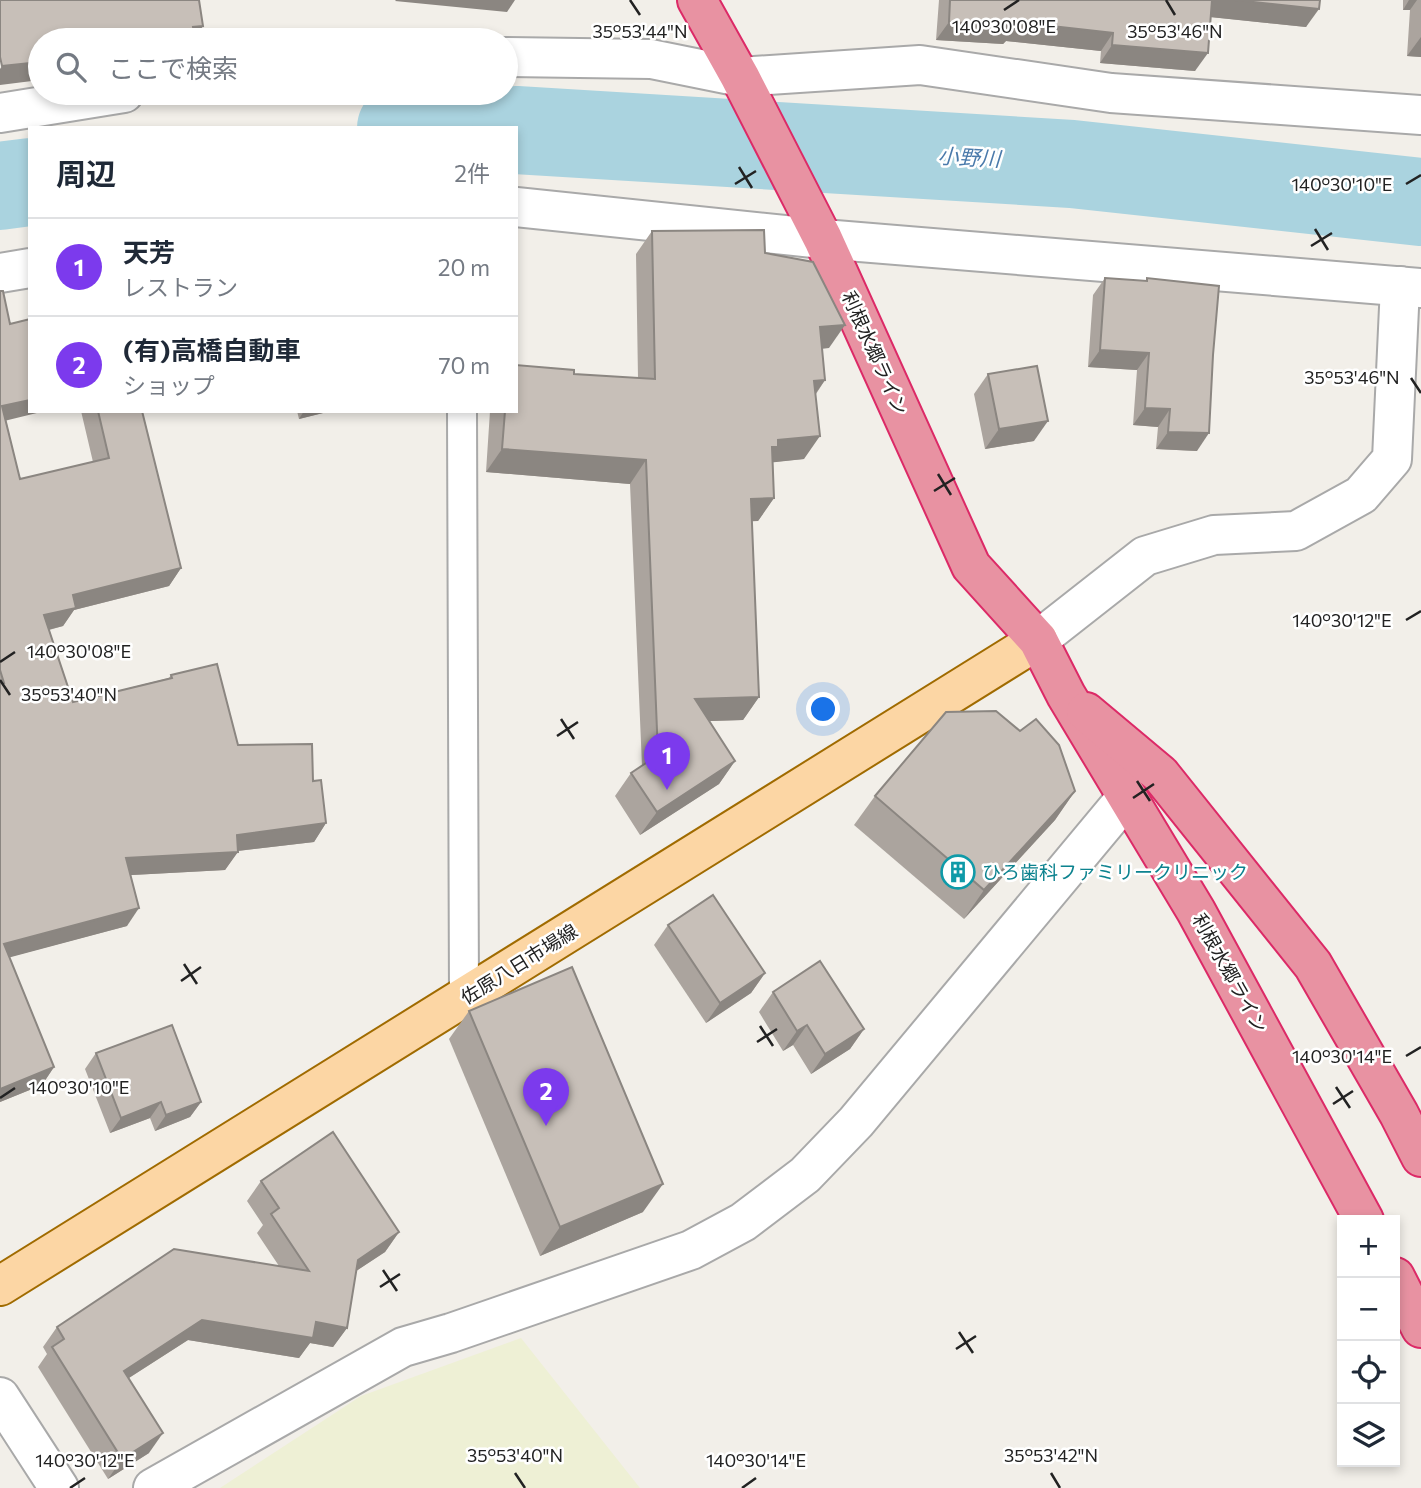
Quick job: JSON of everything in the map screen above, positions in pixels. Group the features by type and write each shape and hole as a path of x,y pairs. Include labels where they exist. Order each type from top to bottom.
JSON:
{"highway":[{"name":"利根水郷ライン","path":"697,0 740,77 823,239 971,566 1038,640 1066,695 1126,798 1196,911 1361,1215"},
{"name":"利根水郷ライン","path":"1066,695 1160,774 1313,965 1421,1157"},
{"path":"1396,1278 1421,1328"}],"main road":[{"name":"佐原八日市場線","path":"0,1286 1038,640"}],"street":[{"path":"518,57 651,59 740,77 920,65 1111,93 1421,115"},
{"path":"0,113 50,105"},
{"path":"518,206 823,239 1410,287 1392,459 1361,495 1296,531 1214,535 1144,556 1038,640"},
{"path":"0,274 28,268"},
{"path":"153,1488 403,1347 691,1250 743,1222 805,1175 856,1122 1126,798"},
{"path":"0,1397 59,1488"}],"lane":[{"path":"462,413 464,998"}],"green space":[{"path":"521,1338 640,1488 220,1488 361,1396"}],"building":[{"path":"0,0 199,0 203,26 28,28 28,63 2,66"},
{"path":"950,0 1212,0 1208,53 1112,45 1113,33 1016,22 1016,26 949,22"},
{"path":"1235,0 1320,0 1319,9"},
{"path":"764,230 765,253 813,262 845,325 820,327 825,380 814,381 820,436 778,440 778,447 772,447 774,498 751,499 759,697 695,699 735,761 657,812 631,773 658,755 646,460 502,449 505,413 518,413 518,365 574,370 574,374 655,379 652,231"},
{"path":"1105,278 1147,281 1147,278 1219,286 1209,433 1168,432 1170,409 1145,408 1149,353 1100,350"},
{"path":"0,291 3,291 10,324 28,320 28,400 2,406 20,479 109,458 98,413 142,413 181,568 73,595 76,608 44,615 73,702 217,664 238,745 312,744 313,781 321,780 326,823 237,835 238,852 126,858 139,908 4,944 54,1067 0,1089 0,683 4,683 0,670"},
{"path":"1037,366 1048,421 999,429 988,374"},
{"name":"ひろ歯科ファミリークリニック","path":"996,711 1020,731 1036,719 1059,745 1075,791 984,890 875,796 946,712"},
{"path":"713,895 765,973 720,1003 668,925"},
{"path":"820,961 864,1029 825,1054 807,1025 797,1031 773,992"},
{"path":"572,967 663,1184 560,1227 469,1011"},
{"path":"172,1025 201,1102 166,1115 161,1102 121,1118 96,1053"},
{"path":"333,1132 399,1232 358,1260 347,1328 316,1322 313,1338 202,1320 124,1371 163,1433 122,1459 52,1347 64,1339 57,1327 174,1249 309,1271 271,1214 279,1208 261,1181"}],"waterway":[{"name":"小野川","path":"415,126 439,126"},
{"name":"小野川","path":"518,130 1072,164 1421,202"},
{"name":"小野川","path":"0,186 28,182"}],"place":[{"name":"天芳","path":"667,790"},
{"name":"ひろ歯科ファミリークリニック","path":"958,872"},
{"name":"(有)高橋自動車","path":"546,1126"}]}
